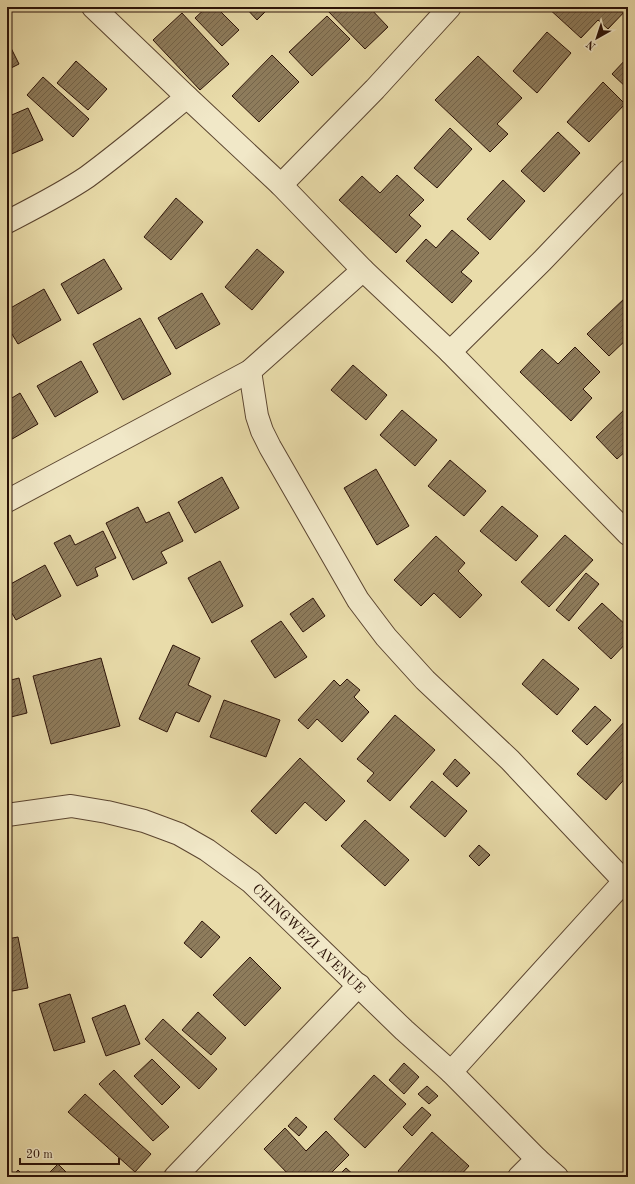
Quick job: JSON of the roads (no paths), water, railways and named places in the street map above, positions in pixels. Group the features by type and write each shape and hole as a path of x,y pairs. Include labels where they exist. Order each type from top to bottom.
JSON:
{"street":[{"path":"281,185 374,89 450,7"},
{"path":"102,10 187,97 281,185 363,270 450,352 626,527"},
{"path":"7,222 86,178 187,97"},
{"path":"450,352 542,261 628,171"},
{"path":"7,501 250,371 363,270"},
{"path":"250,371 257,416 270,448 358,600 386,637 425,680 510,760 626,879 452,1072"},
{"name":"CHINGWEZI AVENUE","path":"7,815 71,806 107,812 144,820 179,834 206,850 251,882 404,1030 452,1072 536,1159 557,1177"},
{"path":"175,1177 359,985"},
{"path":"519,1177 536,1159"}]}
